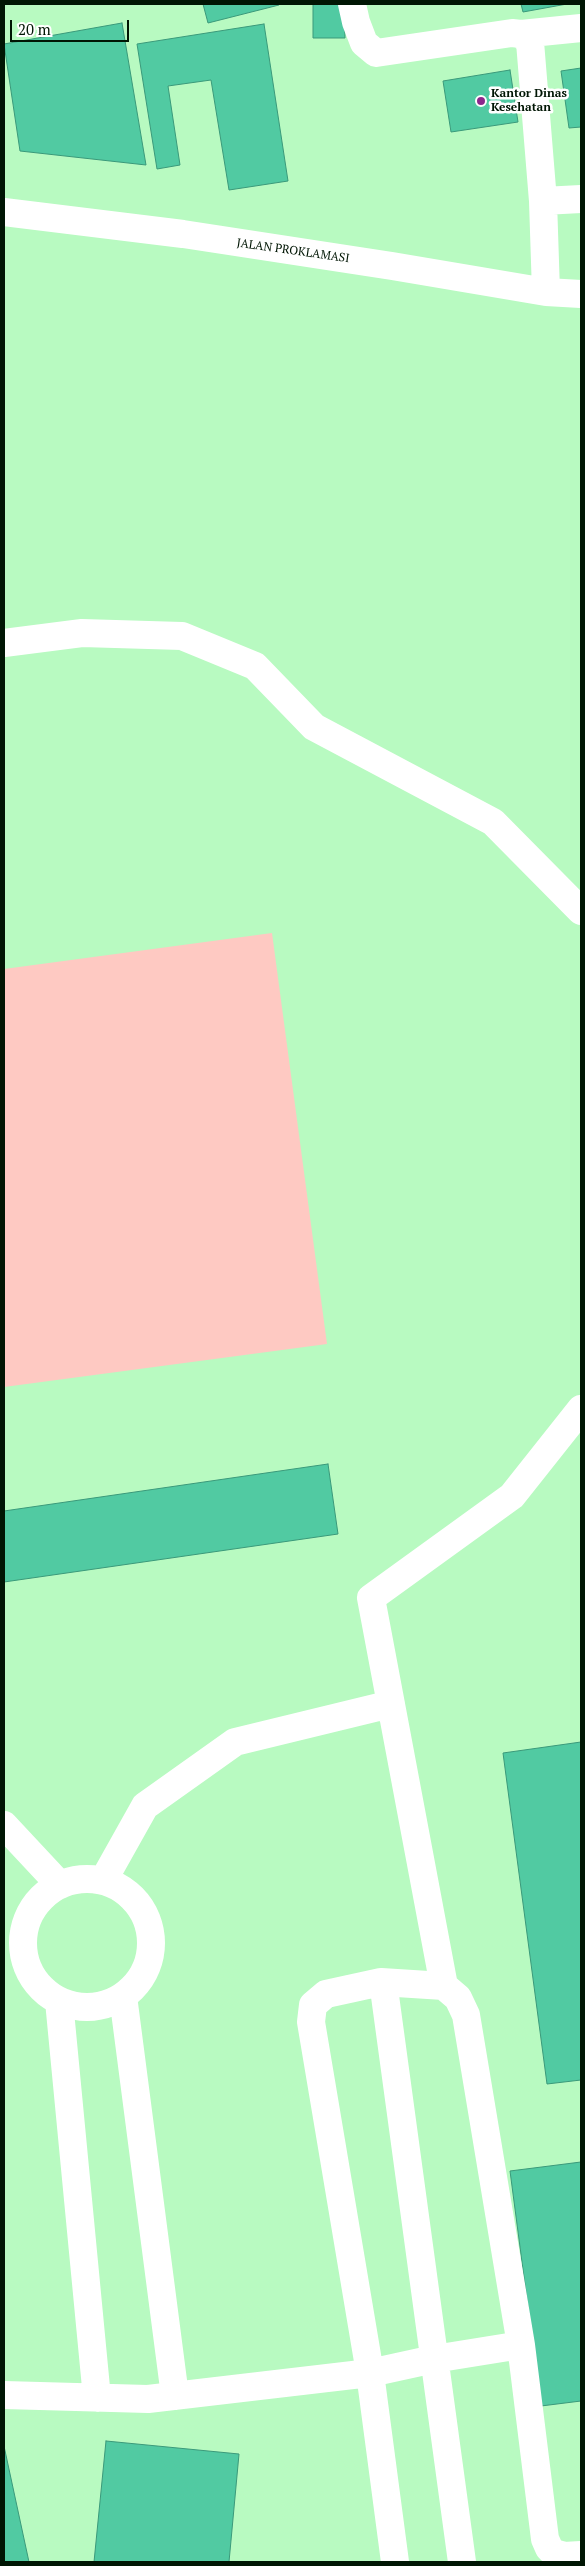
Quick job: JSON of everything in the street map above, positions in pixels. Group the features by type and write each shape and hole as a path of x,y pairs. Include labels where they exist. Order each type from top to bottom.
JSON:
{"street":[{"path":"352,4 356,22 364,42 376,53 512,33 521,34 581,28"},
{"path":"521,34 530,42 543,201 546,292"},
{"path":"543,201 581,199"},
{"name":"JALAN PROKLAMASI","path":"4,212 202,237 546,292 581,294"},
{"path":"4,643 82,633 182,636 255,666 314,727 493,822 581,911"},
{"path":"444,1986 371,1598 512,1496 581,1409"},
{"path":"103,1881 145,1806 235,1742 391,1704"},
{"path":"4,1825 60,1885"},
{"path":"81,1879 103,1881 114,1885 132,1898 142,1911 148,1926 150,1949 144,1971 123,1996 103,2005 92,2006 80,2006 59,2001 45,1992 37,1983 25,1960 14,1953 29,1916 41,1898 60,1885 81,1879"},
{"path":"381,1982 385,1996 462,2562"},
{"path":"395,2562 370,2373 311,2013 313,2006 326,1994 381,1982 444,1986 458,1998 466,2015 521,2345 545,2539 549,2548 554,2553 564,2556 581,2555"},
{"path":"123,1996 175,2396"},
{"path":"59,2001 97,2398"},
{"path":"4,2395 148,2399 370,2373 434,2358 521,2345"}],"shaded area":[{"path":"272,933 327,1344 4,1387 4,969"}],"building":[{"path":"203,4 279,4 279,5 208,23"},
{"path":"313,4 344,4 345,38 313,38"},
{"path":"521,4 567,4 523,12"},
{"path":"122,23 146,165 20,151 4,44"},
{"path":"264,24 288,181 229,190 211,80 168,86 180,165 157,169 137,44"},
{"name":"Kantor Dinas Kesehatan","path":"581,68 581,127 569,128 561,71"},
{"name":"Kantor Dinas Kesehatan","path":"510,70 518,122 451,132 443,81"},
{"path":"328,1464 338,1534 4,1582 4,1511"},
{"path":"581,1742 581,2080 547,2084 503,1753"},
{"path":"581,2162 581,2401 541,2406 510,2171"},
{"path":"106,2441 239,2454 229,2562 94,2562"},
{"path":"4,2446 29,2562 4,2562"}],"place":[{"name":"Kantor Dinas Kesehatan","path":"481,101"}]}
